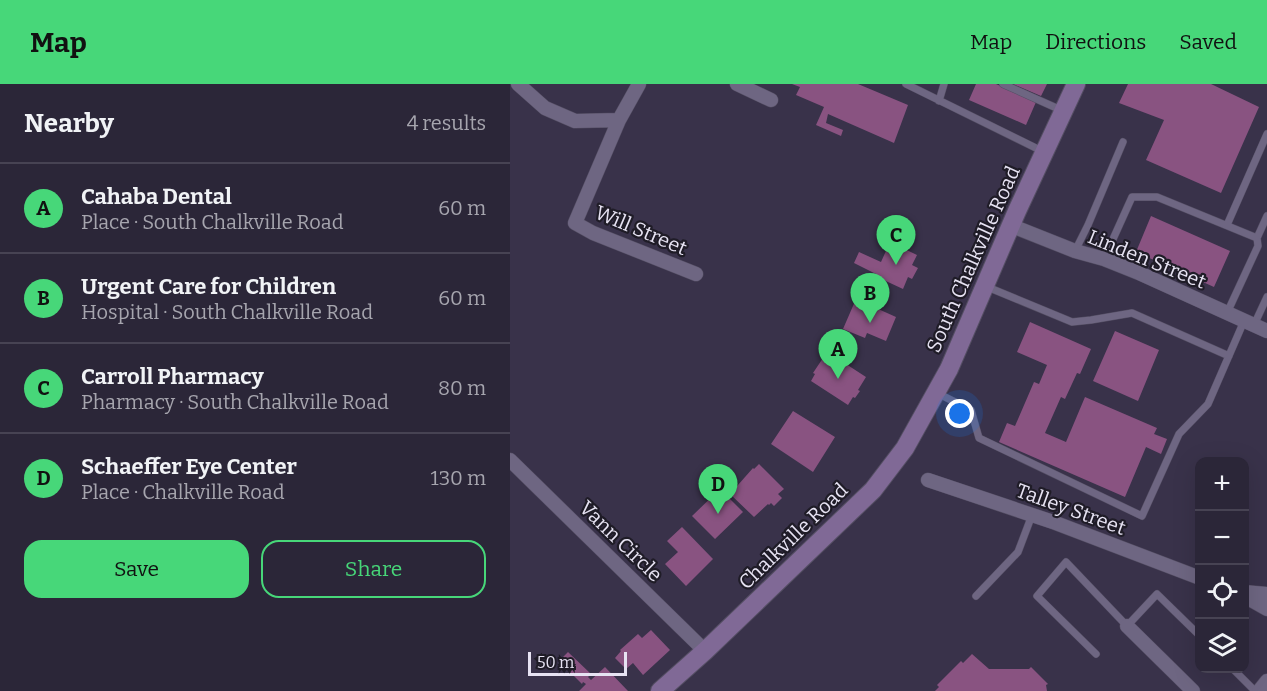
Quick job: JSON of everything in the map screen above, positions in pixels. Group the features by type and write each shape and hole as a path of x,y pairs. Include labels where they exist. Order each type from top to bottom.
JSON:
{"main road":[{"name":"South Chalkville Road","path":"904,448 949,369 1076,84"},
{"name":"Chalkville Road","path":"660,691 873,490 904,448"}],"street":[{"path":"518,84 544,108 575,121 619,120 639,84"},
{"path":"737,84 771,100"},
{"name":"Will Street","path":"619,120 574,222 593,233 696,274"},
{"name":"Linden Street","path":"1012,226 1075,251 1104,259 1255,326"},
{"name":"Vann Circle","path":"510,460 705,651"},
{"name":"Talley Street","path":"928,480 1032,515 1195,576"},
{"path":"1249,594 1267,594"},
{"path":"1249,597 1267,609"},
{"path":"1127,626 1194,691"},
{"path":"1257,691 1267,681"}],"lane":[{"path":"906,84 1045,152"},
{"path":"939,101 944,84"},
{"path":"1004,84 1063,111"},
{"path":"1227,225 1267,134"},
{"path":"1075,251 1123,142"},
{"path":"1104,259 1132,197 1157,197 1257,237"},
{"path":"1227,313 1258,246 1257,237 1267,216"},
{"path":"985,286 1072,322 1132,313 1229,356"},
{"path":"937,393 971,410 979,438 1142,516 1179,434 1209,404 1229,356 1255,326 1267,297"},
{"path":"976,596 1018,552 1032,515"},
{"path":"1096,654 1037,596 1066,562 1127,626 1157,594 1195,631"},
{"path":"1237,673 1257,691"}],"building":[{"path":"792,84 858,84 908,105 894,143 828,114 826,123 843,130 841,136 816,125 824,107 796,95 800,87"},
{"path":"976,84 996,84 1036,102 1026,125 969,100"},
{"path":"1013,84 1047,84 1041,96"},
{"path":"1128,84 1211,84 1259,107 1221,193 1146,160 1164,120 1119,103"},
{"path":"1151,216 1230,251 1214,287 1136,252"},
{"path":"890,242 917,255 912,265 918,268 912,279 908,277 903,289 854,263 859,252 881,262"},
{"path":"856,299 896,317 886,341 867,333 865,338 843,329"},
{"path":"1030,322 1091,349 1065,399 1061,397 1045,433 1066,442 1085,397 1157,428 1154,434 1167,439 1161,454 1146,447 1125,497 999,442 1007,423 1015,426 1034,382 1039,384 1047,365 1017,352"},
{"path":"1115,331 1159,350 1138,401 1093,381"},
{"path":"829,353 866,377 858,390 860,391 848,405 811,381 815,374 813,373"},
{"path":"793,411 835,437 813,472 771,444"},
{"path":"759,464 784,489 778,494 782,498 774,506 771,503 768,504 754,517 730,494"},
{"path":"720,489 743,512 715,539 692,516"},
{"path":"682,527 713,559 686,586 665,564 678,552 667,541"},
{"path":"651,630 670,650 643,675 633,663 626,669 615,658 620,650 638,634 642,638"},
{"path":"568,652 591,674 588,677 591,680 605,667 628,691 579,691 586,684 583,682 582,684 559,661"},
{"path":"972,654 989,669 1029,669 1031,667 1048,684 1046,685 1047,691 935,691 939,687 937,685 961,661 963,663"}],"place":[{"name":"Carroll Pharmacy","path":"896,265"},
{"name":"Urgent Care for Children","path":"870,323"},
{"name":"Cahaba Dental","path":"838,379"},
{"name":"Schaeffer Eye Center","path":"718,514"}]}
